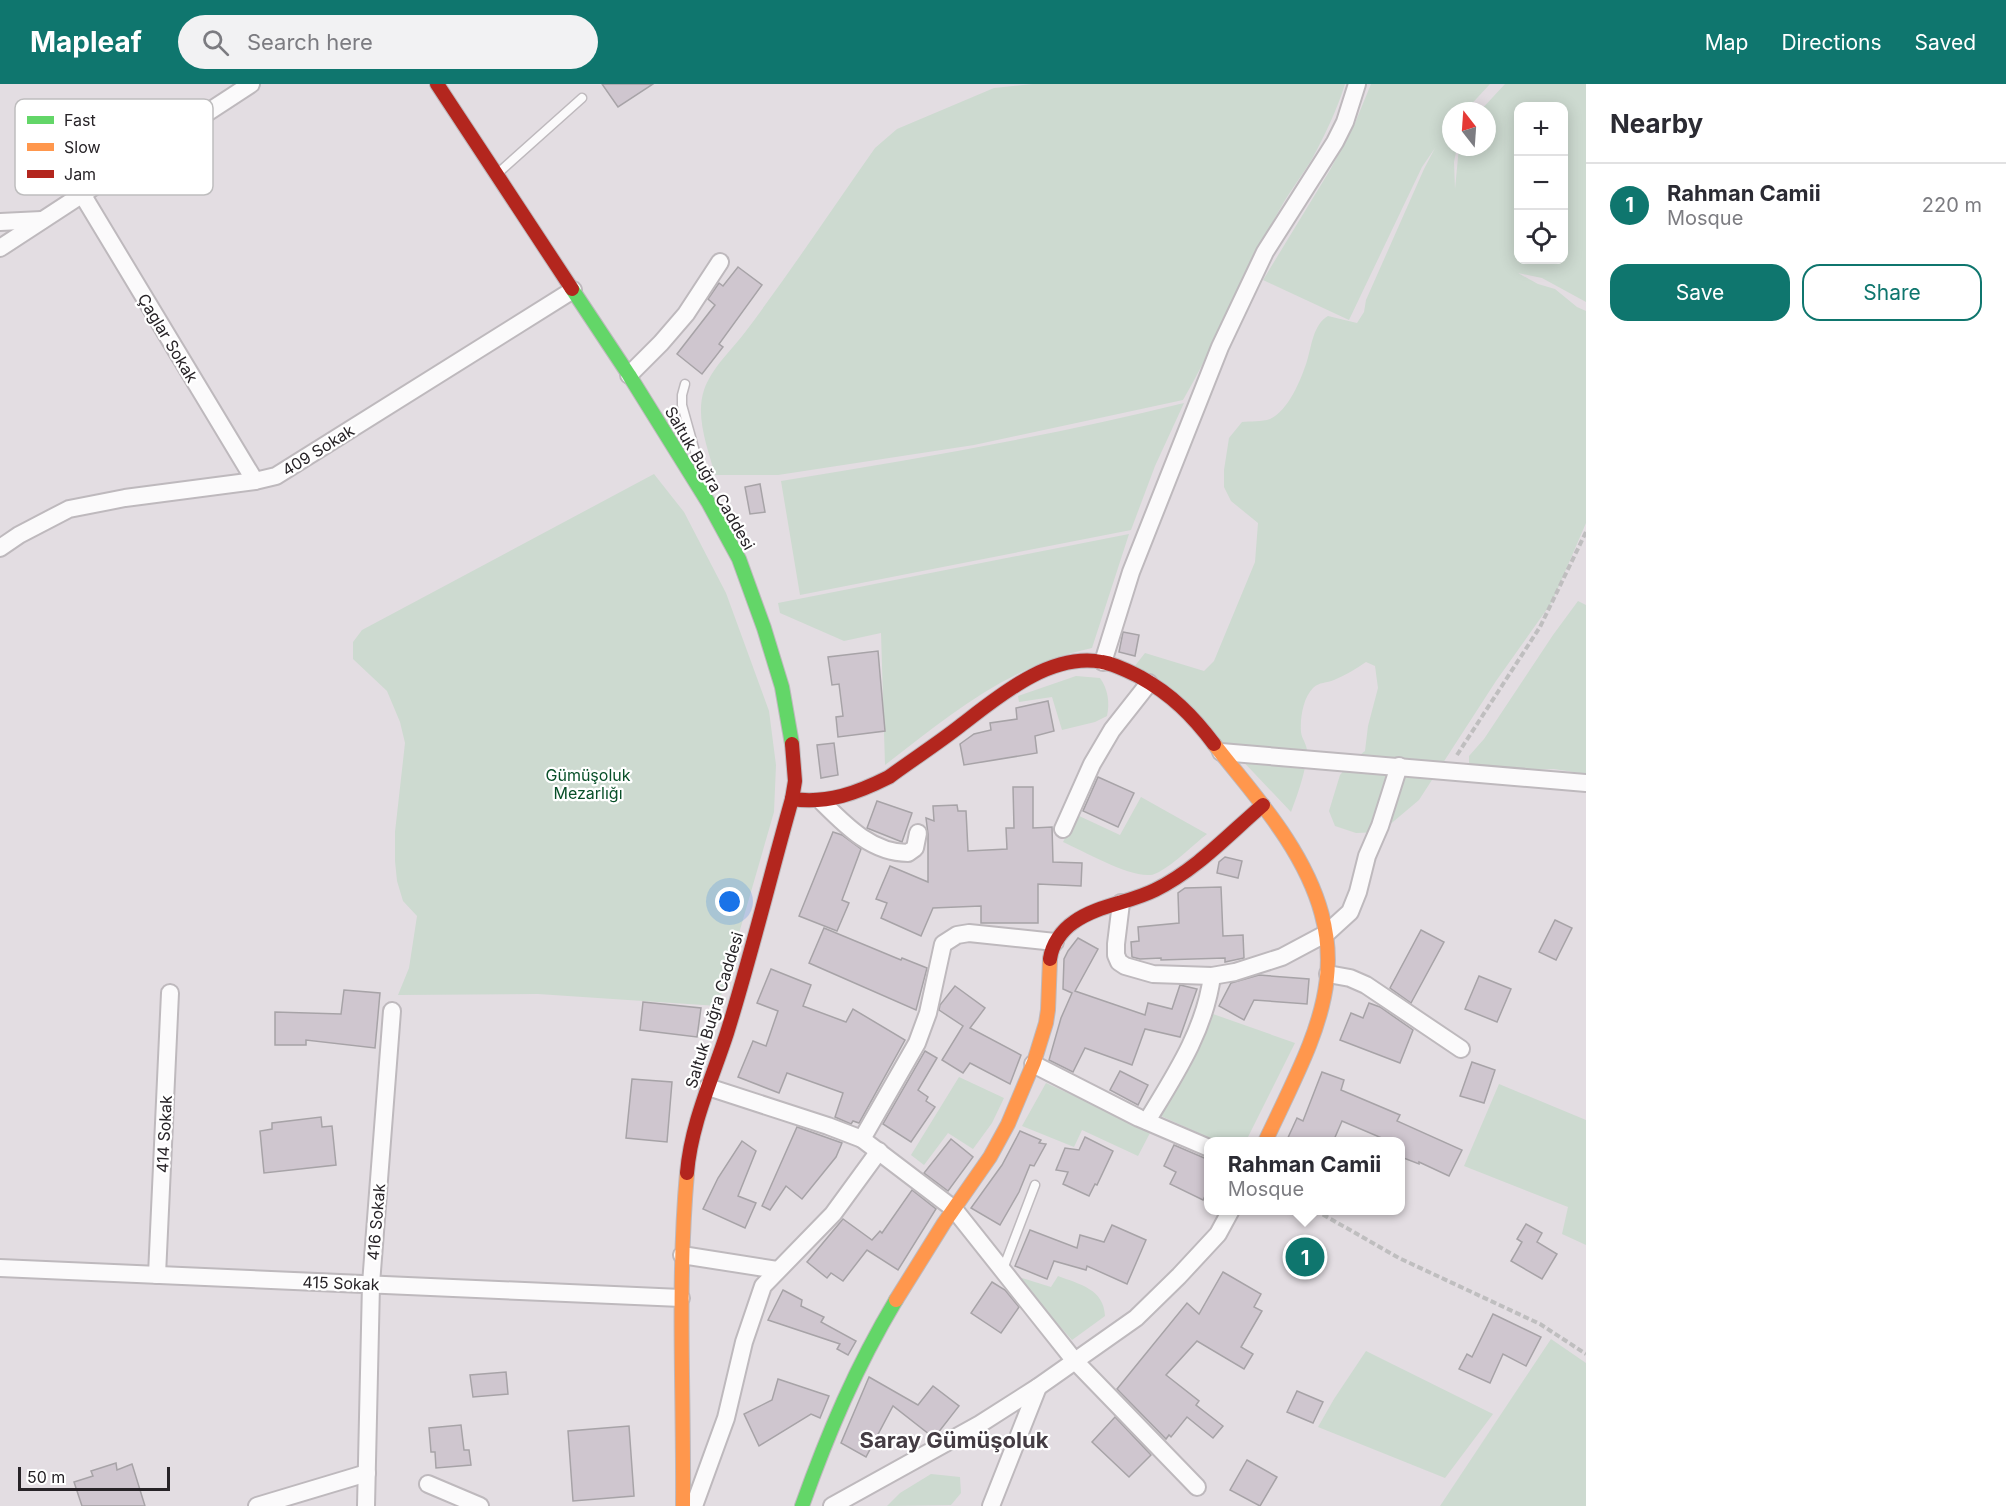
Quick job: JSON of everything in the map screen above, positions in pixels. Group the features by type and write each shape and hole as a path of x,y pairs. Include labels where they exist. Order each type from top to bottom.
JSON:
{"street":[{"path":"213,109 251,84"},
{"name":"Saltuk Buğra Caddesi","path":"437,84 629,375 708,502 739,559 765,628 782,687 794,758 795,781 792,799 727,1032 697,1117 688,1156 681,1298 684,1412 683,1506"},
{"path":"1103,662 1131,572 1220,348 1265,252 1335,142 1345,122 1358,84"},
{"path":"0,248 80,195"},
{"name":"Çaglar Sokak","path":"83,195 255,481"},
{"path":"0,222 43,220"},
{"path":"629,375 686,314 720,262"},
{"name":"409 Sokak","path":"0,548 19,535 69,510 125,498 255,481 276,476 573,290"},
{"path":"792,799 822,802 854,793 889,777 1005,692 1040,673 1066,664 1103,662 1149,683 1182,706 1282,830 1303,867 1319,903 1327,933 1328,974 1314,1034 1267,1137"},
{"path":"1063,829 1092,764 1107,739 1149,683"},
{"path":"1221,752 1586,783"},
{"path":"1121,903 1116,955 1119,962 1125,966 1153,975 1212,976 1235,972 1282,957 1327,933 1350,912 1399,766"},
{"path":"822,802 848,827 882,848 908,853 915,848 918,833"},
{"path":"802,1506 820,1456 858,1367 879,1328 995,1149 1034,1064 1047,1021 1049,1007 1047,967 1055,942 1077,919 1159,888 1263,805"},
{"path":"862,1139 917,1043 928,1013 943,945 957,935 969,933 1055,942"},
{"path":"1328,974 1350,978 1366,985 1461,1049"},
{"path":"1147,1121 1174,1077 1195,1036 1205,1010 1212,976"},
{"name":"414 Sokak","path":"157,1275 170,993"},
{"name":"416 Sokak","path":"366,1506 371,1284 392,1011"},
{"path":"1034,1064 1096,1097 1204,1146"},
{"path":"708,1087 862,1139 954,1209 1074,1360 1197,1487"},
{"path":"694,1506 726,1418 744,1342 763,1286 833,1214 879,1151"},
{"path":"832,1506 949,1443 1038,1387 1136,1318 1218,1234 1228,1215"},
{"path":"682,1256 777,1270"},
{"name":"415 Sokak","path":"0,1268 681,1298"},
{"path":"991,1506 1038,1387"},
{"path":"257,1506 367,1473"},
{"path":"428,1484 480,1506"}],"lane":[{"path":"496,175 582,98"},
{"path":"685,384 682,405 708,502"},
{"path":"1003,1269 1035,1185"}],"path":[{"path":"1446,771 1540,627 1586,532"},
{"path":"1324,1215 1399,1258 1540,1324 1586,1354"}],"green space":[{"path":"1033,84 1345,84 1322,141 1267,232 1183,400 974,445 778,475 715,475 702,422 704,390 717,366 779,286 875,148 897,129 994,88"},
{"path":"1371,84 1490,84 1473,102 1442,102 1442,156 1455,156 1455,189 1458,156 1496,156 1496,102 1488,102 1505,84 1586,84 1586,302 1542,278 1518,273 1538,284 1555,289 1577,307 1586,311 1586,523 1552,602 1496,681 1419,800 1381,832 1356,833 1335,826 1329,811 1340,775 1365,751 1368,726 1378,688 1375,666 1366,662 1351,672 1318,685 1310,692 1303,708 1301,721 1302,738 1307,751 1306,761 1291,812 1237,755 1134,667 1145,653 1204,671 1214,661 1255,562 1258,523 1231,501 1224,487 1229,438 1242,422 1270,419 1283,409 1297,386 1314,336 1323,320 1328,316 1357,323 1364,312 1366,300 1435,148 1422,167 1349,320 1263,280 1330,170 1355,123"},
{"path":"1184,403 1155,466 1131,530 800,595 781,481 1034,436"},
{"name":"Gümüşoluk Mezarlığı","path":"654,474 684,512 726,593 769,711 776,765 774,812 718,1006 538,994 398,995 409,968 417,916 403,901 397,881 395,861 395,832 405,743 400,722 387,691 353,659 353,642 362,630"},
{"path":"1129,534 1092,648 1062,656 1007,679 957,710 885,765 881,633 844,641 780,613 778,603"},
{"path":"1578,601 1586,605 1586,774 1554,769 1494,771 1469,766 1469,756 1484,739"},
{"path":"1076,676 1100,678 1108,696 1107,716 1095,722 1062,730 1052,697 1019,702 1018,696"},
{"path":"1141,797 1207,834 1163,870 1150,875 1141,875 1119,868 1063,842 1077,815 1120,835"},
{"path":"1213,1014 1295,1043 1248,1137 1207,1137 1161,1116"},
{"path":"959,1077 1004,1098 992,1123 973,1149 948,1133 924,1165 911,1155"},
{"path":"1046,1083 1151,1131 1138,1156 1082,1130 1074,1147 1022,1126"},
{"path":"1499,1084 1586,1120 1586,1245 1562,1234 1568,1207 1464,1166"},
{"path":"1058,1276 1089,1289 1100,1299 1104,1307 1105,1316 1072,1340 1022,1284 1022,1278 1051,1287"},
{"path":"1551,1339 1586,1363 1586,1506 1440,1506"},
{"path":"1366,1351 1493,1414 1445,1478 1318,1427"},
{"path":"931,1474 960,1477 961,1493 951,1505 887,1506 900,1493"}],"building":[{"path":"602,84 653,84 618,107"},
{"path":"738,267 762,285 719,344 723,347 702,374 677,354 715,305 708,299 719,283 723,286"},
{"path":"760,484 765,512 750,514 745,487"},
{"path":"1123,632 1139,635 1135,656 1119,652"},
{"path":"878,651 885,731 838,737 836,717 843,716 839,684 832,685 828,657"},
{"path":"1048,701 1054,731 1035,736 1037,753 964,765 960,744 974,734 991,730 990,723 1017,719 1016,708"},
{"path":"834,743 838,775 821,778 817,745"},
{"path":"1098,777 1134,793 1118,827 1083,811"},
{"path":"1013,787 1033,787 1033,828 1052,827 1053,862 1082,863 1081,886 1038,884 1038,923 981,923 981,906 933,908 921,936 881,918 887,903 876,899 890,866 928,882 926,818 934,821 933,806 957,805 958,811 966,811 968,851 1007,849 1006,828 1014,828"},
{"path":"877,801 912,813 902,842 867,828"},
{"path":"833,832 842,835 861,849 842,900 849,903 837,931 799,916"},
{"path":"1225,857 1242,861 1238,878 1217,873 1219,862"},
{"path":"1221,887 1223,936 1243,935 1244,958 1225,962 1225,958 1161,960 1161,958 1132,957 1131,942 1139,941 1138,927 1179,923 1178,893 1185,888"},
{"path":"1555,920 1572,928 1556,960 1539,952"},
{"path":"824,928 901,960 902,958 927,968 916,1010 809,963"},
{"path":"1421,930 1444,942 1411,1003 1390,988"},
{"path":"1078,938 1098,949 1075,991 1145,1015 1148,1003 1172,1009 1180,985 1197,989 1180,1037 1145,1029 1132,1065 1085,1048 1073,1072 1049,1060 1061,1018 1072,993 1063,989 1064,959"},
{"path":"771,969 811,985 803,1006 846,1022 853,1009 905,1040 859,1123 853,1121 851,1124 835,1117 843,1093 787,1073 779,1093 738,1077 753,1041 766,1046 778,1011 757,1003"},
{"path":"1259,975 1309,979 1307,1004 1254,1000 1244,1020 1219,1006 1231,983"},
{"path":"1479,976 1511,989 1497,1022 1465,1009"},
{"path":"955,986 985,1008 970,1028 1021,1055 1010,1084 970,1063 963,1073 942,1060 963,1026 939,1010 940,1005"},
{"path":"344,990 380,993 375,1048 306,1040 306,1045 275,1045 275,1012 341,1014"},
{"path":"643,1002 701,1008 697,1037 640,1030"},
{"path":"1369,1003 1380,1007 1413,1030 1400,1063 1340,1040 1351,1013 1363,1018"},
{"path":"925,1051 937,1058 918,1090 928,1097 926,1101 935,1107 911,1142 883,1124"},
{"path":"1472,1062 1495,1070 1484,1103 1460,1096"},
{"path":"1120,1071 1148,1085 1138,1105 1110,1090"},
{"path":"1322,1072 1344,1080 1341,1090 1400,1115 1397,1121 1462,1150 1449,1176 1419,1162 1419,1164 1405,1159 1405,1137 1379,1137 1342,1121 1335,1137 1288,1137 1297,1118 1303,1121"},
{"path":"632,1079 672,1082 667,1142 626,1138"},
{"path":"321,1117 322,1127 332,1126 336,1165 264,1173 260,1131 272,1129 272,1123"},
{"path":"797,1127 842,1143 836,1157 802,1199 786,1186 770,1210 762,1206"},
{"path":"1020,1131 1041,1140 1039,1143 1046,1144 1034,1166 1030,1165 1019,1192 1000,1225 971,1208 1002,1165"},
{"path":"1085,1137 1113,1151 1097,1185 1095,1184 1089,1196 1063,1184 1068,1172 1056,1170 1065,1148 1079,1150"},
{"path":"951,1139 973,1157 948,1191 924,1173"},
{"path":"742,1141 756,1151 738,1196 756,1203 745,1228 703,1209 718,1178"},
{"path":"1174,1145 1204,1158 1203,1200 1170,1184 1176,1172 1164,1166"},
{"path":"912,1190 936,1209 898,1270 867,1250 843,1281 831,1273 827,1278 807,1262 843,1219 872,1240 880,1231 882,1233"},
{"path":"1526,1224 1542,1233 1537,1242 1557,1254 1542,1279 1511,1261 1522,1242 1517,1239"},
{"path":"1112,1225 1146,1240 1127,1284 1087,1266 1086,1270 1054,1261 1047,1279 1015,1266 1030,1230 1077,1248 1080,1235 1104,1242"},
{"path":"1223,1272 1261,1294 1254,1307 1262,1311 1241,1347 1253,1354 1244,1369 1197,1341 1166,1375 1199,1401 1196,1405 1223,1426 1213,1438 1187,1417 1171,1437 1169,1435 1166,1439 1117,1389 1187,1303 1199,1314"},
{"path":"992,1282 1005,1290 1019,1307 1001,1333 971,1313"},
{"path":"783,1290 802,1300 801,1306 824,1317 821,1322 856,1341 848,1355 837,1349 840,1344 768,1320"},
{"path":"1493,1314 1541,1337 1526,1366 1503,1354 1490,1383 1459,1369 1467,1354 1472,1357"},
{"path":"506,1372 508,1394 473,1397 470,1375"},
{"path":"869,1377 918,1405 933,1386 959,1406 934,1438 893,1406 866,1457 841,1443"},
{"path":"778,1379 829,1396 820,1418 811,1414 759,1446 744,1414 772,1400"},
{"path":"1297,1391 1323,1402 1313,1423 1287,1412"},
{"path":"1115,1417 1151,1455 1129,1477 1092,1442"},
{"path":"461,1425 464,1450 469,1450 471,1465 436,1468 435,1452 431,1452 429,1428"},
{"path":"629,1426 634,1496 573,1501 568,1431"},
{"path":"1247,1460 1277,1477 1260,1506 1230,1490"},
{"path":"116,1463 117,1470 132,1464 145,1506 82,1506 74,1482 93,1476 91,1471"}],"traffic: fast":[{"path":"572,289 708,502 739,559 782,687 792,744"},
{"path":"802,1506 844,1401 868,1350 896,1300"}],"traffic: slow":[{"path":"1214,744 1286,838 1310,881 1323,920 1328,957 1325,992 1316,1027 1302,1063 1267,1137"},
{"path":"896,1300 944,1223 990,1157 1008,1124 1034,1062 1046,1023 1050,959"},
{"path":"683,1506 682,1256 687,1173"}],"traffic: jam":[{"path":"437,84 572,289"},
{"path":"792,799 818,800 842,796 877,783 889,777 1026,679 1044,670 1083,661 1112,664 1151,684 1181,706 1214,744"},
{"path":"687,1173 697,1119 736,1004 792,799 795,781 792,744"},
{"path":"1050,959 1058,938 1074,922 1083,916 1145,894 1170,882 1212,851 1263,805"}],"place":[{"name":"Rahman Camii","path":"1305,1257"}],"district":[{"name":"Saray Gümüşoluk","path":"954,1440"}]}
